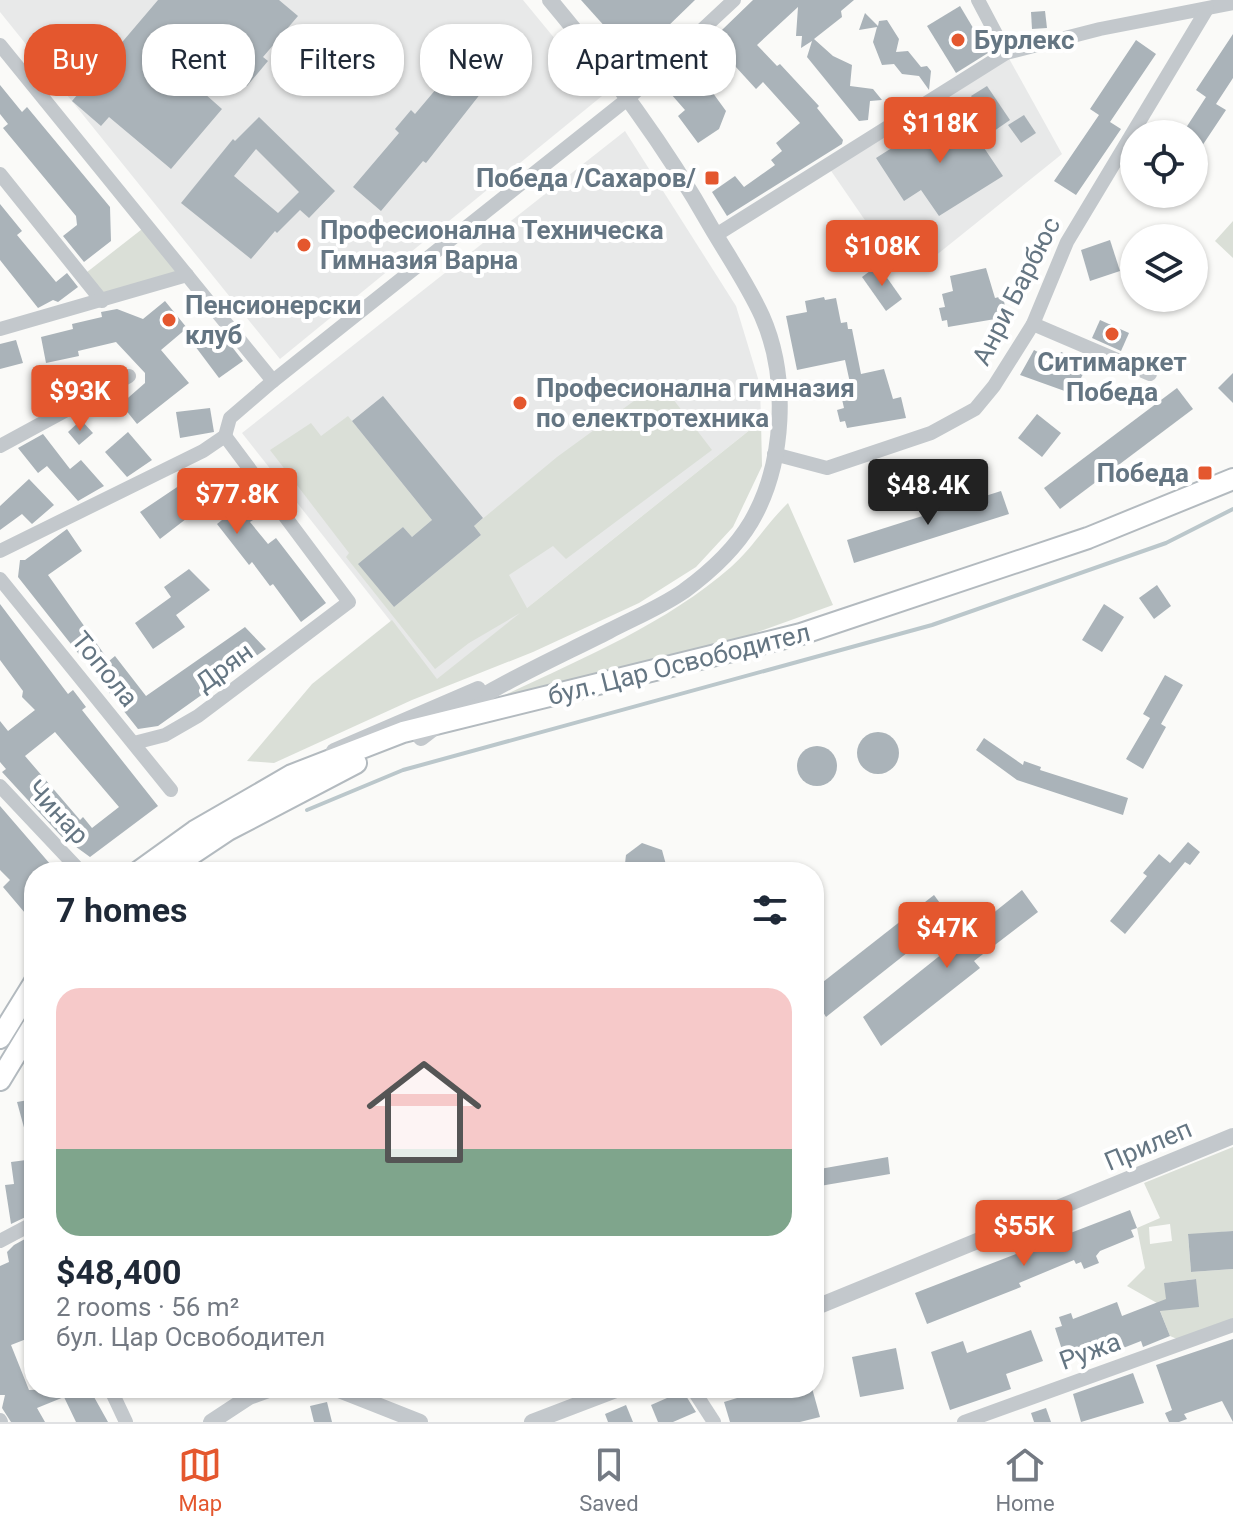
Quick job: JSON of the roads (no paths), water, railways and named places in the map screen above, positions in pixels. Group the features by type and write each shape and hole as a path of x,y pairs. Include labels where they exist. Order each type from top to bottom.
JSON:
{"main road":[{"name":"бул. Цар Освободител","path":"152,862 195,831 292,775 443,720 557,696 801,634 1088,538 1233,479"},
{"name":"бул. Цар Освободител","path":"179,862 202,846 345,768 421,738 825,637 1016,574 1233,491"},
{"path":"0,1038 24,999"},
{"path":"0,1080 24,1040"}],"street":[{"path":"421,738 470,700 666,602 704,576 725,556 752,521 774,454 780,412 773,351 762,317 716,235 630,97 550,0"},
{"path":"0,551 203,451 225,436 230,418 273,381 630,97 734,0"},
{"path":"978,0 1006,53"},
{"path":"716,235 1006,53 1100,29 1233,3"},
{"name":"Анри Барбюс","path":"774,454 827,468 931,433 967,415 994,386 1033,324 1067,242 1207,9"},
{"path":"0,45 273,381"},
{"path":"0,174 102,301"},
{"path":"0,329 187,275"},
{"path":"1033,324 1150,374"},
{"path":"0,446 129,376"},
{"name":"Дрян","path":"134,743 165,735 198,716 349,602 225,436"},
{"name":"Топола","path":"0,579 171,790"},
{"path":"292,775 354,740 450,698 525,673"},
{"name":"Чинар","path":"0,786 72,862"},
{"path":"192,862 202,846"},
{"name":"Прилеп","path":"824,1304 1233,1136"},
{"path":"0,1241 24,1228"},
{"name":"Ружа","path":"964,1422 1233,1325"},
{"path":"115,1398 126,1422"},
{"path":"211,1422 247,1398"},
{"path":"359,1398 420,1422"},
{"path":"532,1422 595,1398"},
{"path":"698,1398 714,1422"}],"waterway":[{"path":"307,810 403,770 932,625 1166,543 1233,509"}],"place":[{"name":"Бурлекс","path":"958,40"},
{"name":"Победа /Сахаров/","path":"712,178"},
{"name":"Професионална Техническа Гимназия Варна","path":"304,245"},
{"name":"Пенсионерски клуб","path":"169,320"},
{"name":"Ситимаркет Победа","path":"1112,334"},
{"name":"Професионална гимназия по електротехника","path":"520,403"},
{"name":"Победа","path":"1205,473"}]}
